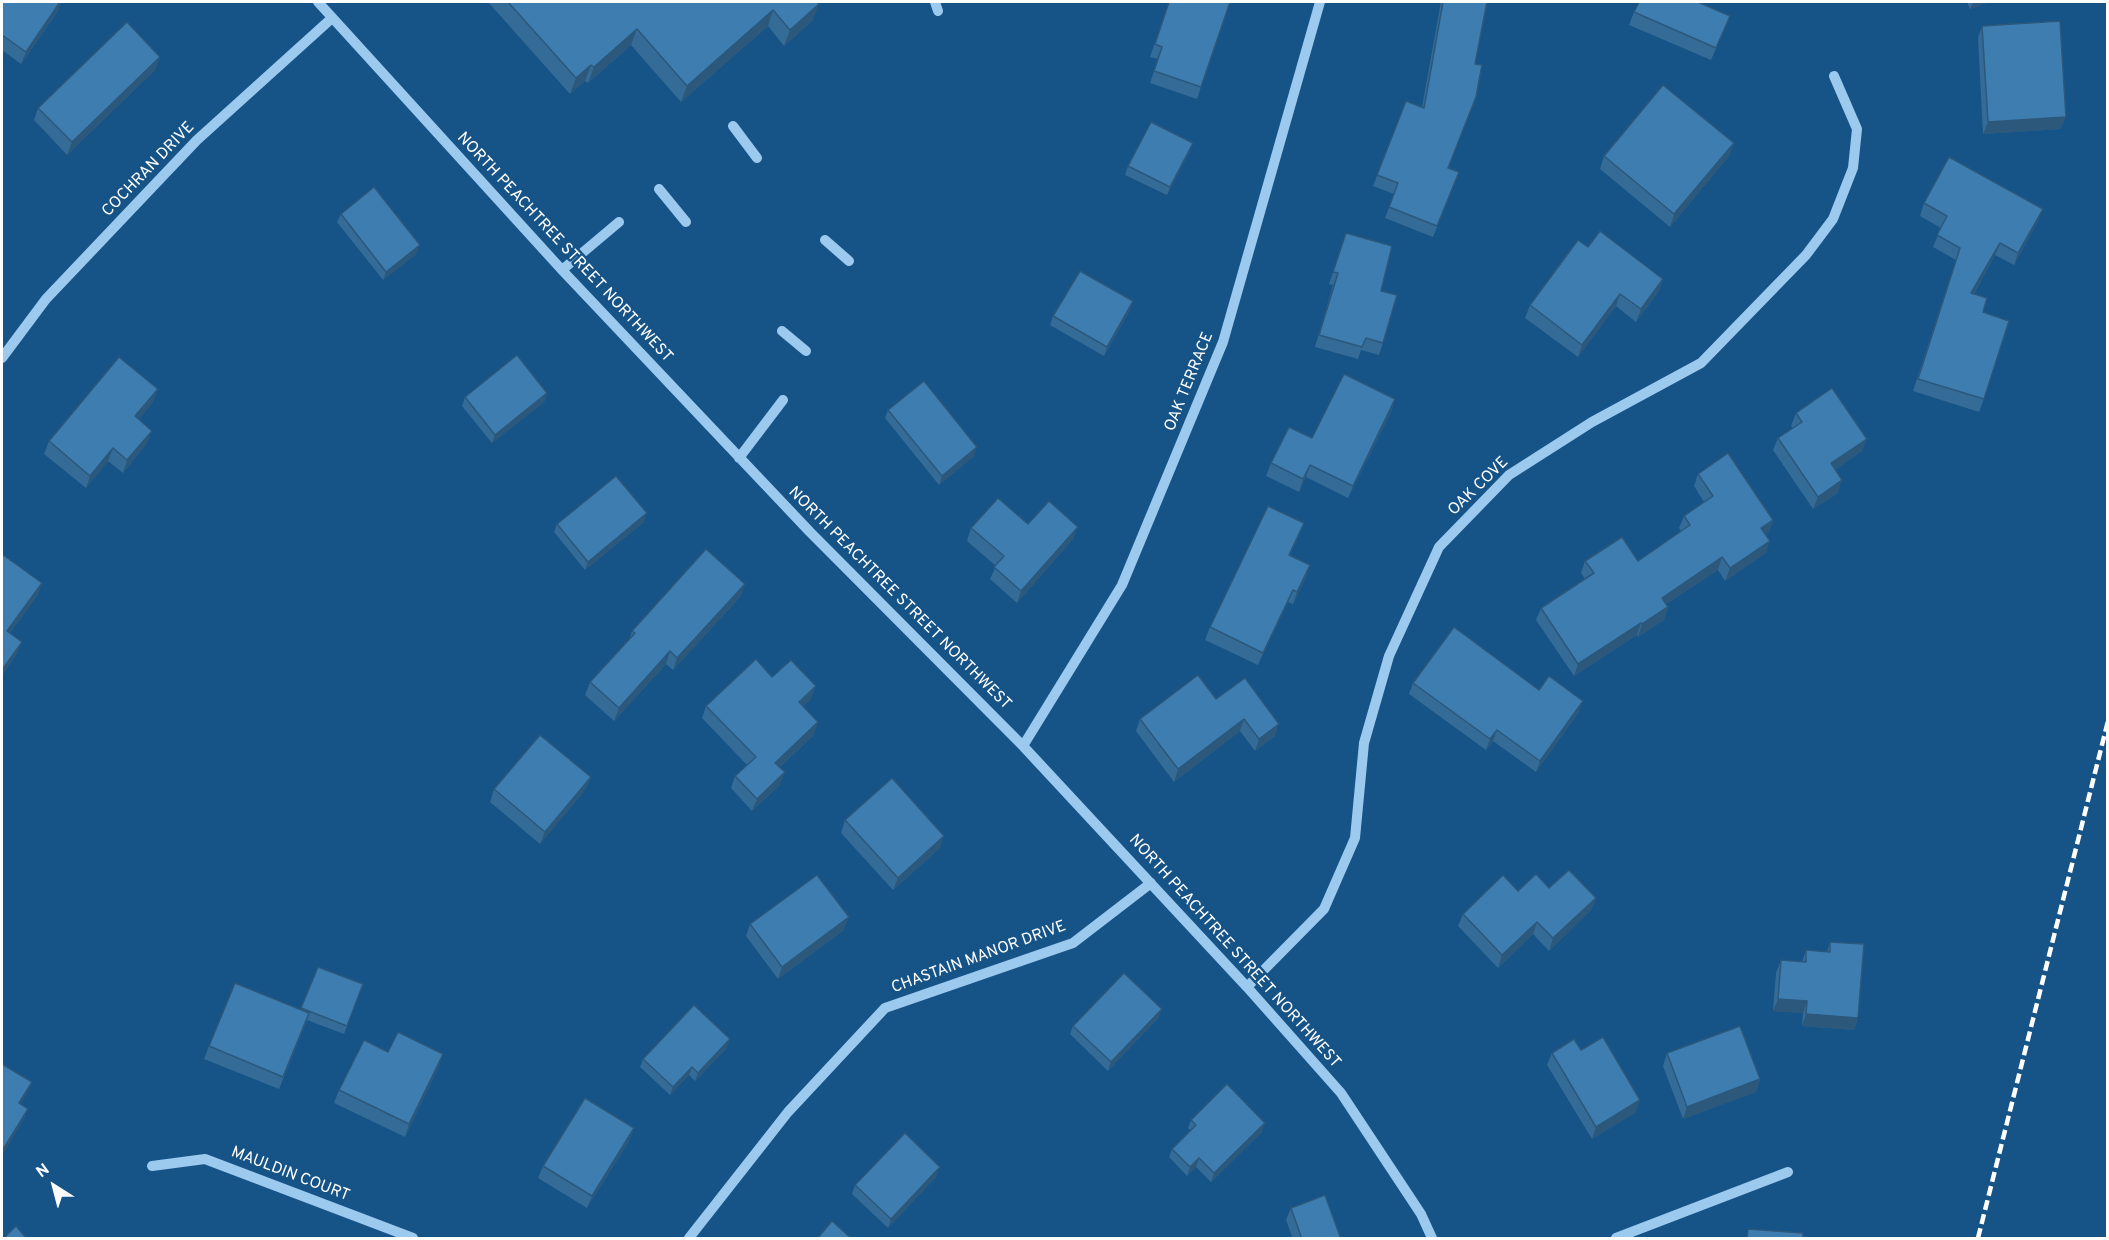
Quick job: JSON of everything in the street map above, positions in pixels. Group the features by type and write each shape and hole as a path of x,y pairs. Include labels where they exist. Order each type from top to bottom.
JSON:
{"street":[{"name":"NORTH PEACHTREE STREET NORTHWEST","path":"318,2 562,270 818,540 1023,746 1248,987 1341,1093 1421,1214 1432,1239"},
{"name":"OAK TERRACE","path":"1023,746 1122,585 1223,342 1320,2"},
{"name":"COCHRAN DRIVE","path":"2,358 46,299 197,140 332,18"},
{"name":"OAK COVE","path":"1248,987 1324,909 1355,838 1364,743 1389,656 1439,547 1509,475 1592,422 1701,363 1806,255 1833,219 1853,168 1857,129 1834,76"},
{"path":"733,126 758,158"},
{"path":"658,189 686,222"},
{"path":"562,270 620,222"},
{"path":"825,240 849,261"},
{"path":"782,332 806,351"},
{"path":"740,458 783,400"},
{"name":"CHASTAIN MANOR DRIVE","path":"689,1239 789,1112 885,1008 1073,943 1151,882"},
{"name":"MAULDIN COURT","path":"152,1166 205,1159 413,1239"},
{"path":"1616,1239 1788,1172"}],"building":[{"path":"2,2 60,2 26,52 2,35"},
{"path":"508,2 817,2 819,4 790,30 773,10 687,86 637,29 594,67 591,65 576,78"},
{"path":"1169,2 1230,2 1201,87 1154,71 1162,47 1155,44"},
{"path":"1443,2 1487,2 1475,64 1482,65 1476,97 1448,168 1459,172 1437,226 1389,207 1398,183 1377,175 1406,101 1424,108"},
{"path":"1639,2 1698,2 1730,16 1716,48 1634,12"},
{"path":"2060,21 2066,117 1988,122 1982,26"},
{"path":"127,22 160,57 72,142 38,108"},
{"path":"1663,85 1734,143 1674,214 1604,156"},
{"path":"1151,122 1193,143 1170,187 1128,166"},
{"path":"1949,157 2043,209 2018,253 2000,243 1971,293 1987,298 1983,312 2009,321 1984,399 1918,379 1960,248 1937,235 1947,216 1924,203"},
{"path":"374,187 420,245 386,272 341,214"},
{"path":"1600,231 1663,279 1641,309 1620,294 1582,345 1530,305 1578,240 1588,247"},
{"path":"1346,233 1392,246 1381,291 1397,295 1383,343 1366,338 1362,347 1319,335 1338,273 1333,272"},
{"path":"1080,271 1133,301 1107,347 1053,316"},
{"path":"517,355 547,393 495,435 465,397"},
{"path":"119,357 158,389 135,416 152,431 127,460 113,448 90,476 49,441"},
{"path":"1344,374 1395,399 1353,486 1310,465 1303,479 1271,463 1289,427 1312,438"},
{"path":"924,381 977,447 942,476 888,410"},
{"path":"1832,388 1867,439 1831,463 1842,480 1818,497 1778,438 1802,422 1796,413"},
{"path":"1728,453 1773,520 1761,528 1770,541 1730,568 1722,557 1662,598 1668,607 1578,664 1541,608 1594,573 1585,561 1622,537 1638,561 1690,525 1684,516 1713,496 1698,474"},
{"path":"616,476 647,513 588,562 557,524"},
{"path":"998,498 1028,524 1049,501 1078,527 1021,591 994,567 1004,556 971,528"},
{"path":"1268,506 1304,523 1289,555 1310,565 1297,592 1293,590 1263,653 1210,627"},
{"path":"706,549 745,584 677,658 670,651 619,708 590,682 635,633 632,631"},
{"path":"2,554 42,583 7,631 22,642 2,670"},
{"path":"1454,627 1539,690 1549,676 1583,701 1540,761 1497,730 1490,739 1413,683"},
{"path":"756,659 772,677 791,660 816,686 799,702 818,722 775,763 785,772 757,799 735,776 756,757 706,706"},
{"path":"1198,675 1216,699 1245,678 1279,724 1259,739 1244,719 1178,769 1140,719"},
{"path":"540,735 591,777 545,832 494,789"},
{"path":"892,778 944,836 898,878 845,820"},
{"path":"1569,870 1596,898 1553,938 1537,922 1502,955 1463,914 1503,875 1518,891 1536,874 1549,888"},
{"path":"817,875 849,917 782,967 750,924"},
{"path":"1830,942 1864,944 1858,1018 1806,1014 1807,1001 1778,999 1781,960 1806,962 1806,950 1830,952"},
{"path":"318,967 363,984 347,1026 301,1008"},
{"path":"1124,973 1162,1009 1111,1062 1073,1026"},
{"path":"235,983 309,1013 283,1077 209,1046"},
{"path":"694,1005 730,1039 698,1073 692,1067 673,1087 643,1059"},
{"path":"1740,1026 1760,1079 1687,1107 1667,1053"},
{"path":"398,1032 443,1054 409,1124 339,1090 364,1040 388,1052"},
{"path":"1603,1037 1640,1100 1596,1127 1552,1053 1574,1039 1581,1050"},
{"path":"2,1064 32,1082 19,1103 28,1109 2,1151"},
{"path":"1227,1084 1265,1123 1214,1173 1199,1158 1190,1167 1172,1149 1196,1125 1191,1120"},
{"path":"585,1098 634,1128 592,1196 543,1166"},
{"path":"905,1133 940,1167 891,1219 855,1185"},
{"path":"1325,1195 1341,1239 1302,1239 1291,1208"},
{"path":"832,1221 852,1239 817,1239"},
{"path":"16,1226 27,1239 3,1239"},
{"path":"1748,1229 1803,1233 1803,1239 1747,1239"}],"railway":[{"path":"1978,1238 2108,721"}]}
